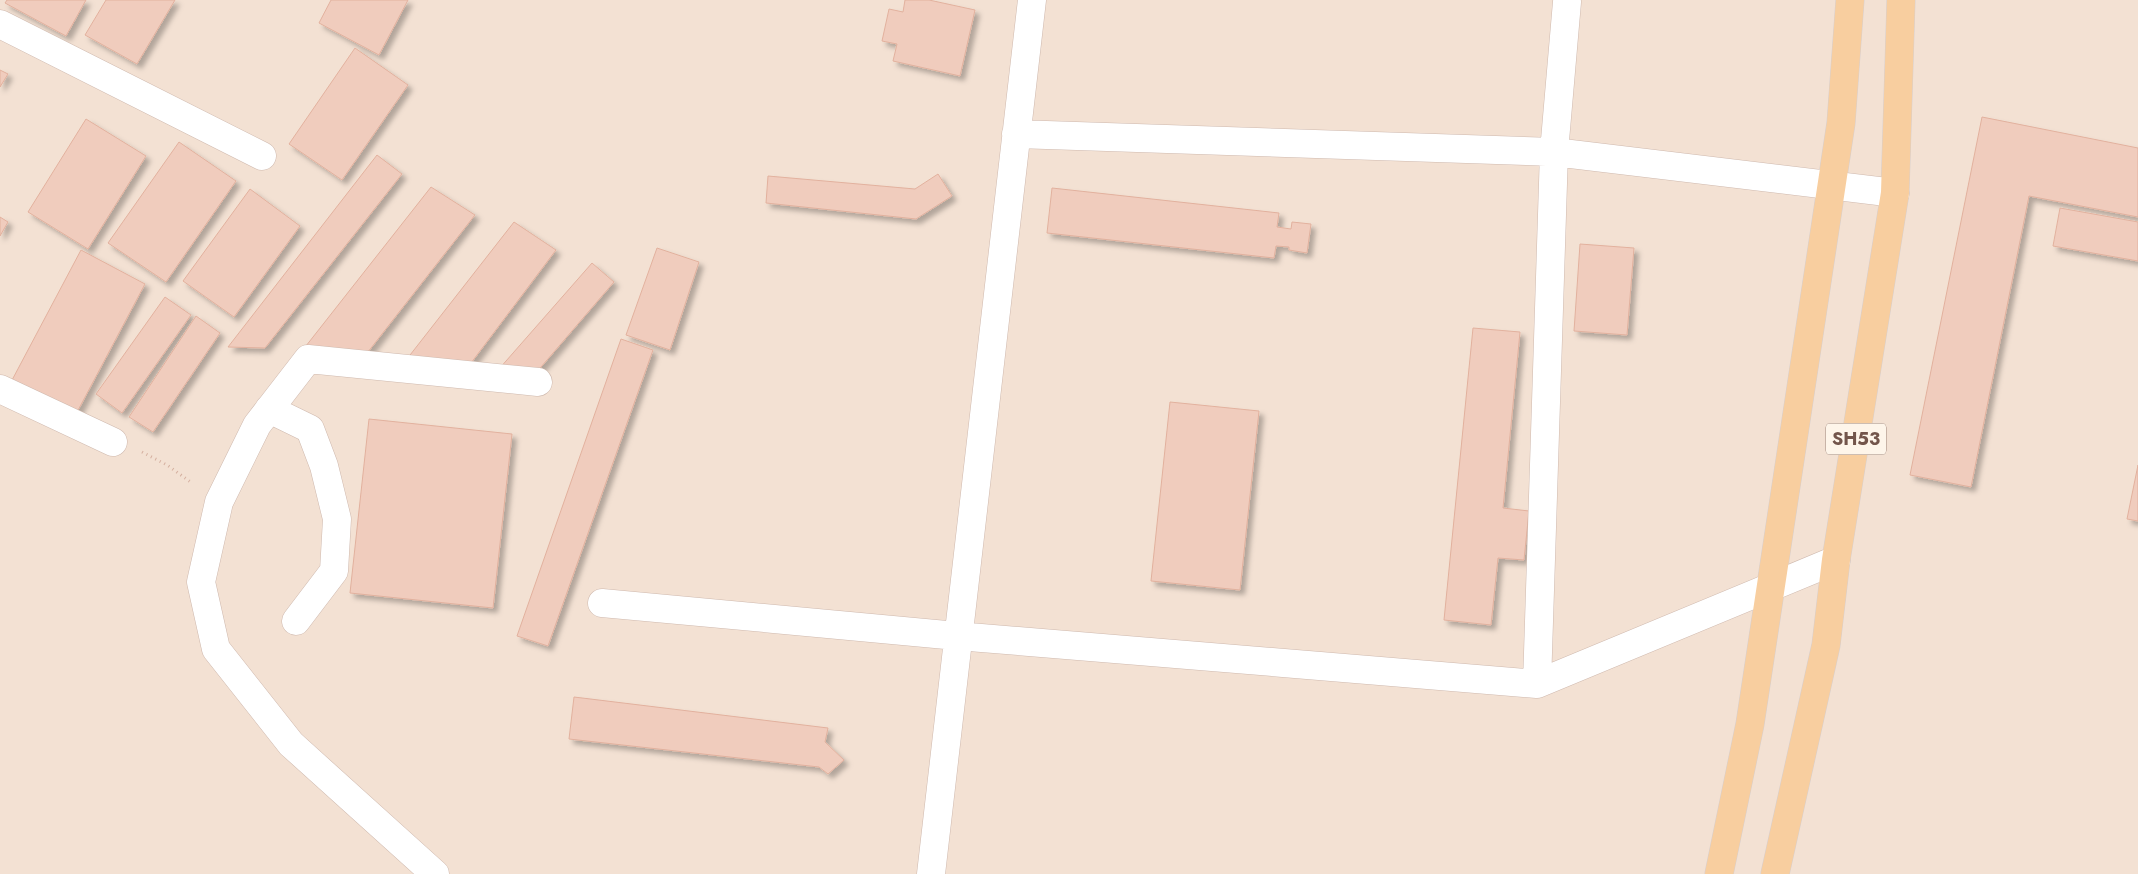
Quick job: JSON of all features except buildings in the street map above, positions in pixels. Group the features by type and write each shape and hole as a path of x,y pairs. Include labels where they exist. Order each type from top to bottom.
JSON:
{"main road":[{"path":"1719,874 1750,724 1841,123 1850,0"},
{"name":"SH53","path":"1774,874 1826,645 1836,560 1895,192 1901,0"}],"street":[{"path":"931,874 1032,0"},
{"path":"1537,684 1554,152 1567,2"},
{"path":"0,24 262,156"},
{"path":"1016,134 1554,152 1895,192"},
{"path":"436,874 291,744 216,649 201,582 220,502 257,425 308,359 538,382"},
{"path":"0,389 113,442"},
{"path":"269,409 310,429 324,466 337,519 334,571 296,621"},
{"path":"602,603 957,636 1537,684 1836,560"}],"path":[{"path":"113,442 134,448 167,464 220,502"}],"shaded area":[{"path":"0,0 2138,0 2138,874 0,874"}]}
